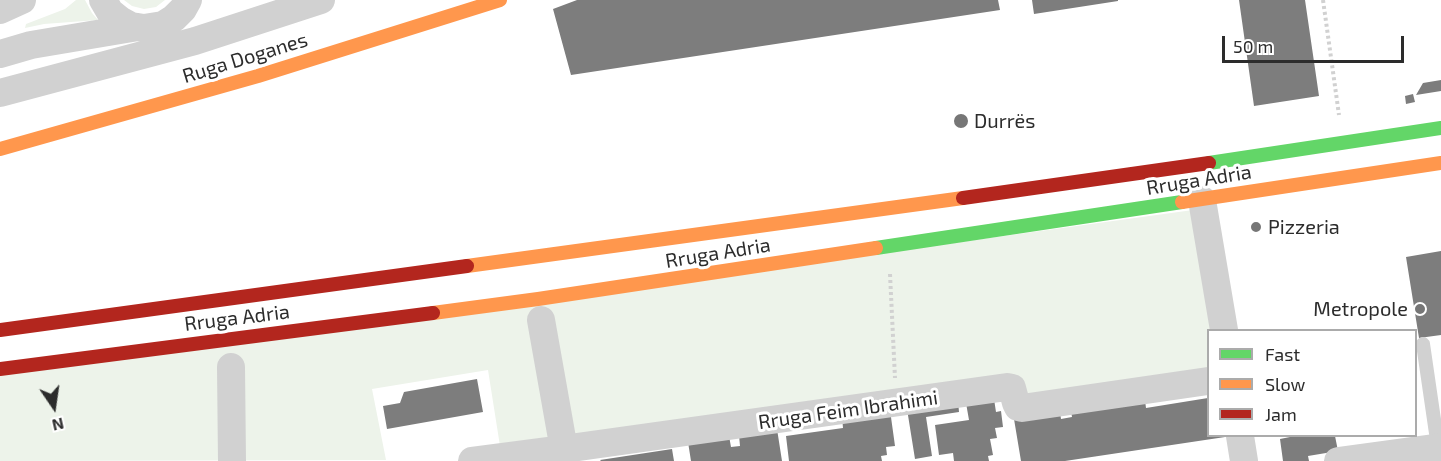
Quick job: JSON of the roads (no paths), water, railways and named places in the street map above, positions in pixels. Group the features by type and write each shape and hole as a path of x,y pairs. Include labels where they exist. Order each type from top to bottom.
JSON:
{"main road":[{"name":"Ruga Doganes","path":"0,149 258,76 500,0"},
{"name":"Rruga Adria","path":"0,330 1179,168 1441,128"},
{"name":"Rruga Adria","path":"0,369 538,299 1441,163"}],"street":[{"path":"0,10 22,0"},
{"path":"103,0 115,16 125,23 148,26 180,39 195,41"},
{"path":"0,54 31,45 168,22 179,14 188,0"},
{"path":"0,93 195,41 321,0"},
{"path":"1202,200 1224,329"},
{"path":"541,320 565,455"},
{"path":"231,366 232,461"},
{"name":"Rruga Feim Ibrahimi","path":"472,461 565,455 1007,387 1012,388 1018,407 1022,408 1207,381"},
{"path":"1240,437 1244,461"},
{"path":"1338,461 1439,447"}],"lane":[{"path":"1423,344 1439,447"}],"place":[{"name":"Durrës","path":"961,121"},
{"name":"Pizzeria","path":"1256,227"},
{"name":"Metropole","path":"1420,309"}]}
